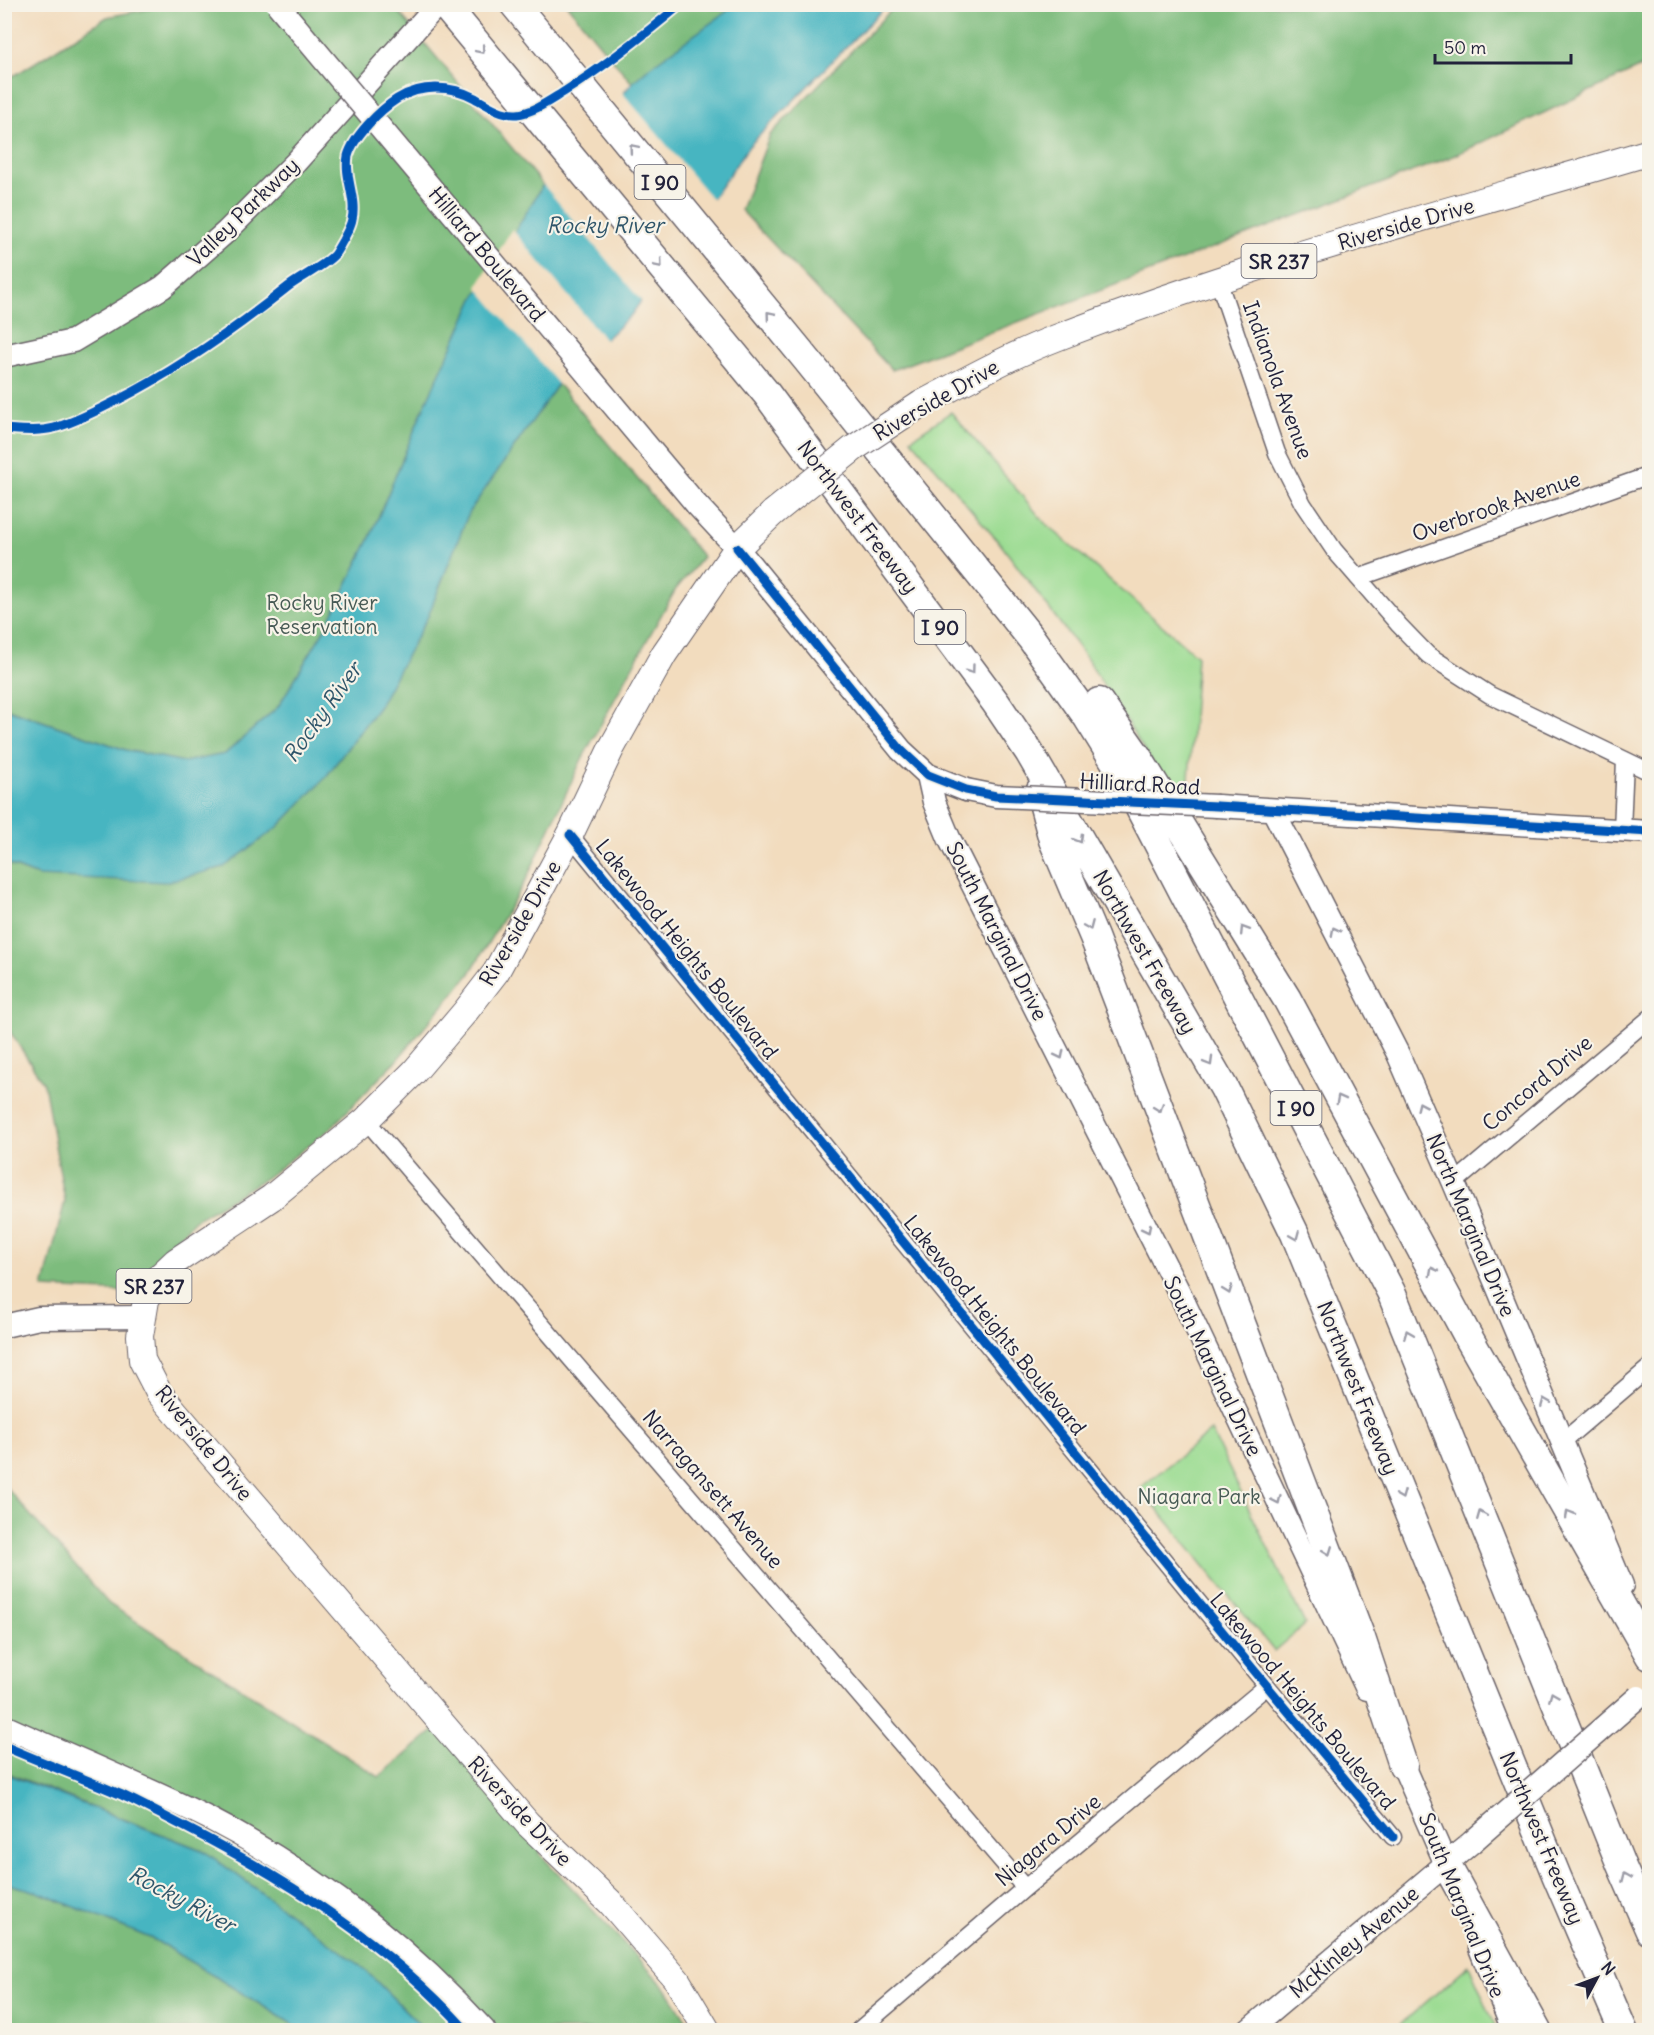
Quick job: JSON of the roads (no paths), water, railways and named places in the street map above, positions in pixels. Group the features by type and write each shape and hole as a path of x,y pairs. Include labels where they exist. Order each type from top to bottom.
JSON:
{"highway":[{"name":"Northwest Freeway","path":"444,4 766,393 968,665 1029,752 1224,1088 1294,1234 1623,2031"},
{"name":"I 90","path":"514,4 807,360 1031,638 1088,718 1119,768 1391,1292 1650,1931"},
{"path":"836,396 974,543 1057,641 1137,756 1287,999 1466,1333 1650,1656"},
{"path":"1029,752 1053,840 1094,937 1361,1638 1403,1765"},
{"path":"1446,1864 1537,2031"}],"main road":[{"name":"Hilliard Boulevard","path":"277,4 696,504"},
{"name":"Valley Parkway","path":"4,356 73,340 163,287 226,232 296,162 438,4"},
{"name":"Riverside Drive","path":"707,2031 677,1980 610,1902 528,1824 159,1393 142,1360 140,1336 147,1300 158,1278 176,1261 271,1198 366,1120 414,1072 496,972 570,835 611,750 664,654 737,548 773,513 854,448 921,404 997,364 1054,339 1218,280 1650,152"},
{"name":"Hilliard Road","path":"696,504 737,548 901,750 928,775 966,790 996,796 1217,806 1650,832"},
{"name":"South Marginal Drive","path":"928,775 934,802 949,838 1181,1296 1403,1765 1446,1864 1513,2031"},
{"name":"North Marginal Drive","path":"1273,810 1398,1054 1650,1650"},
{"path":"4,1326 39,1318 143,1317"},
{"name":"McKinley Avenue","path":"1249,2031 1472,1842 1644,1692"},
{"path":"4,1726 208,1819 278,1859 331,1894 399,1945 449,1991 484,2031"}],"street":[{"name":"Indianola Avenue","path":"1218,280 1277,453 1303,504 1334,550 1358,578 1428,655 1490,695 1650,772"},
{"name":"Overbrook Avenue","path":"1358,578 1650,476"},
{"path":"1622,830 1626,760"},
{"name":"Lakewood Heights Boulevard","path":"570,835 1267,1686 1394,1837"},
{"name":"Concord Drive","path":"1454,1183 1650,1018"},
{"name":"Narragansett Avenue","path":"366,1120 1025,1888"},
{"path":"1561,1443 1650,1367"},
{"name":"Niagara Drive","path":"859,2031 1025,1888 1267,1686"}],"water":[{"name":"Rocky River","path":"736,5 887,5 749,146 632,314 558,384 469,512 428,616 379,706 325,778 278,827 224,867 166,882 38,876 5,863 4,708 126,750 184,762 225,754 278,707 326,627 369,540 421,414 474,299 543,185 632,83 651,66"},
{"name":"Rocky River","path":"4,1773 204,1851 360,1965 425,2030 302,2030 155,1940 38,1892 5,1883"}],"park label":[{"name":"Rocky River Reservation","path":"322,614"},
{"name":"Niagara Park","path":"1199,1496"}]}
